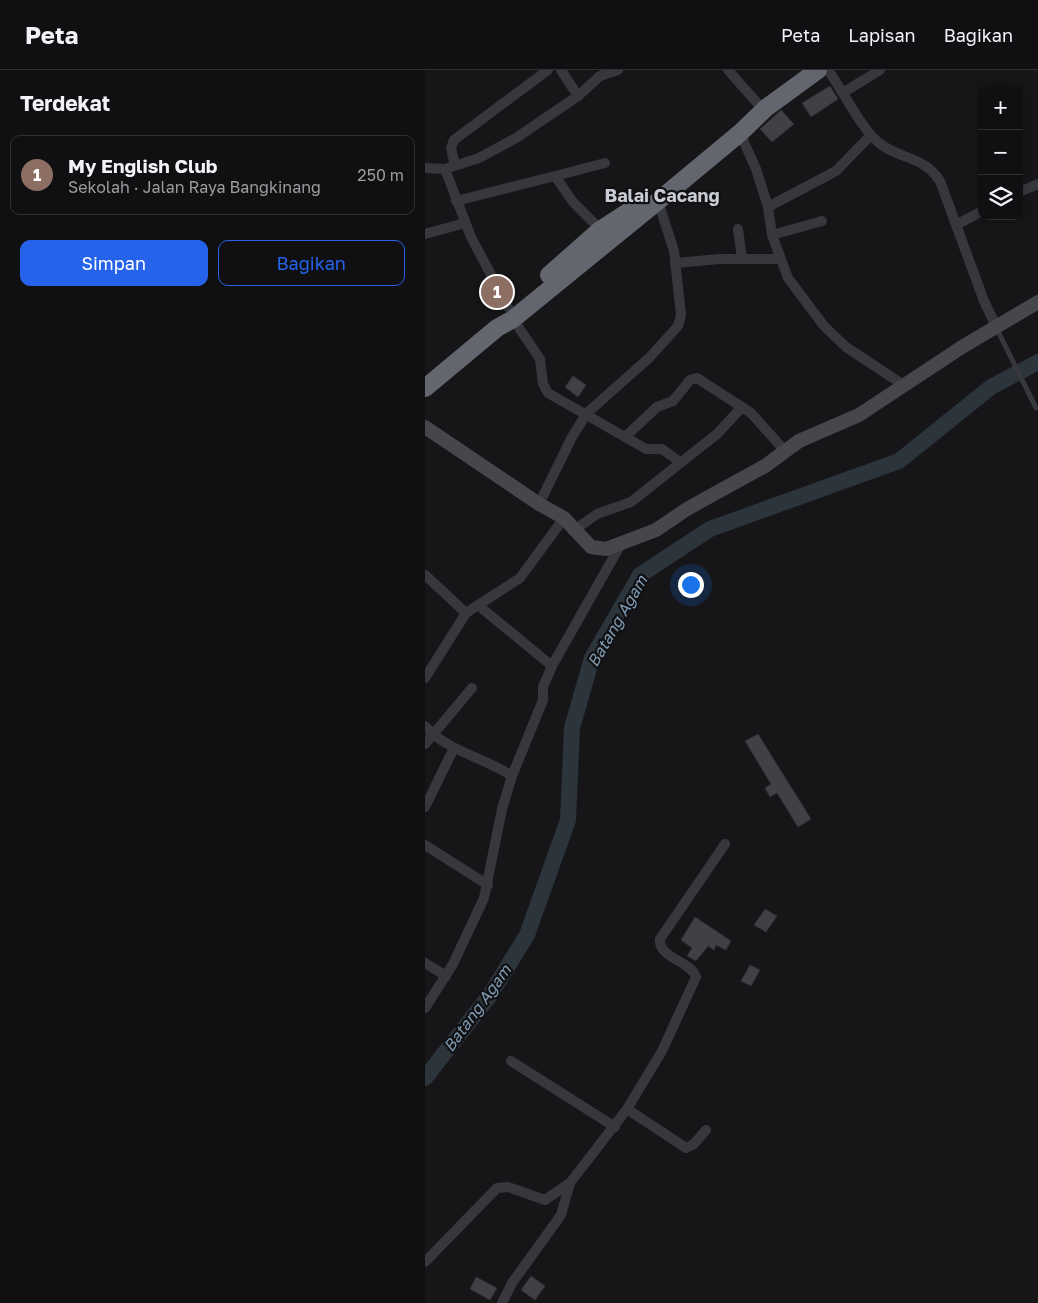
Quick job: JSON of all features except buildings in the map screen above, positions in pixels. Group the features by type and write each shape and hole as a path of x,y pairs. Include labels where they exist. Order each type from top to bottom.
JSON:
{"highway":[{"path":"425,373 510,313 605,235 639,210 759,105 804,70"},
{"path":"639,210 658,201 740,133 766,108 818,70"},
{"path":"425,388 497,328 510,313"}],"street":[{"path":"549,70 453,140 450,167 456,201 510,313 540,359 545,390 648,450 662,449 680,462"},
{"path":"561,70 578,96"},
{"path":"425,168 450,167 479,158 512,141 578,96 600,76 618,70"},
{"path":"728,70 759,105"},
{"path":"828,70 844,92 870,136 887,149 919,161 934,172 940,181 993,320"},
{"path":"844,92 880,70"},
{"path":"740,133 756,169 768,206 772,235 788,278 824,326 846,347 905,386"},
{"path":"768,206 836,171 870,136"},
{"path":"456,201 605,163"},
{"path":"555,176 573,202 605,235"},
{"path":"1023,190 1038,184"},
{"path":"539,504 572,437 587,414 649,358 678,326 681,315 671,238 658,201"},
{"path":"956,225 978,213"},
{"path":"772,235 822,221"},
{"path":"425,234 465,223"},
{"path":"738,229 742,259"},
{"path":"675,263 711,259 780,259"},
{"path":"425,427 539,504 564,518 573,531 591,547 599,550 621,544 656,530 687,509 765,466 780,446 799,441 859,415 905,386 993,320 1038,302"},
{"path":"625,437 657,407 673,401 694,378 699,379 742,407 760,422 780,446"},
{"path":"573,531 597,514 627,505 717,434 742,407"},
{"path":"425,678 466,613 520,578 564,518"},
{"path":"425,1008 447,976 483,901 485,883 509,774 543,700 543,687 551,669 621,544"},
{"path":"425,575 466,613"},
{"path":"479,606 551,669"},
{"path":"425,744 428,729 472,688"},
{"path":"428,729 454,748 509,774"},
{"path":"425,807 454,748"},
{"path":"425,1262 497,1188 508,1187 545,1200 570,1183 615,1127 662,1051 696,978 694,971 663,950 660,939 725,844"},
{"path":"425,845 485,883"},
{"path":"425,963 447,976"},
{"path":"511,1061 615,1127"},
{"path":"627,1109 686,1148 694,1144 706,1130"},
{"path":"502,1303 512,1283 561,1215 570,1183"}],"lane":[{"path":"993,320 1037,408"}],"waterway":[{"name":"Batang Agam","path":"425,1078 490,995 527,935 568,820 572,728 592,658 640,575 710,529 899,461 991,387 1038,362"}],"place":[{"name":"My English Club","path":"497,292"}],"district":[{"name":"Balai Cacang","path":"662,195"}]}
